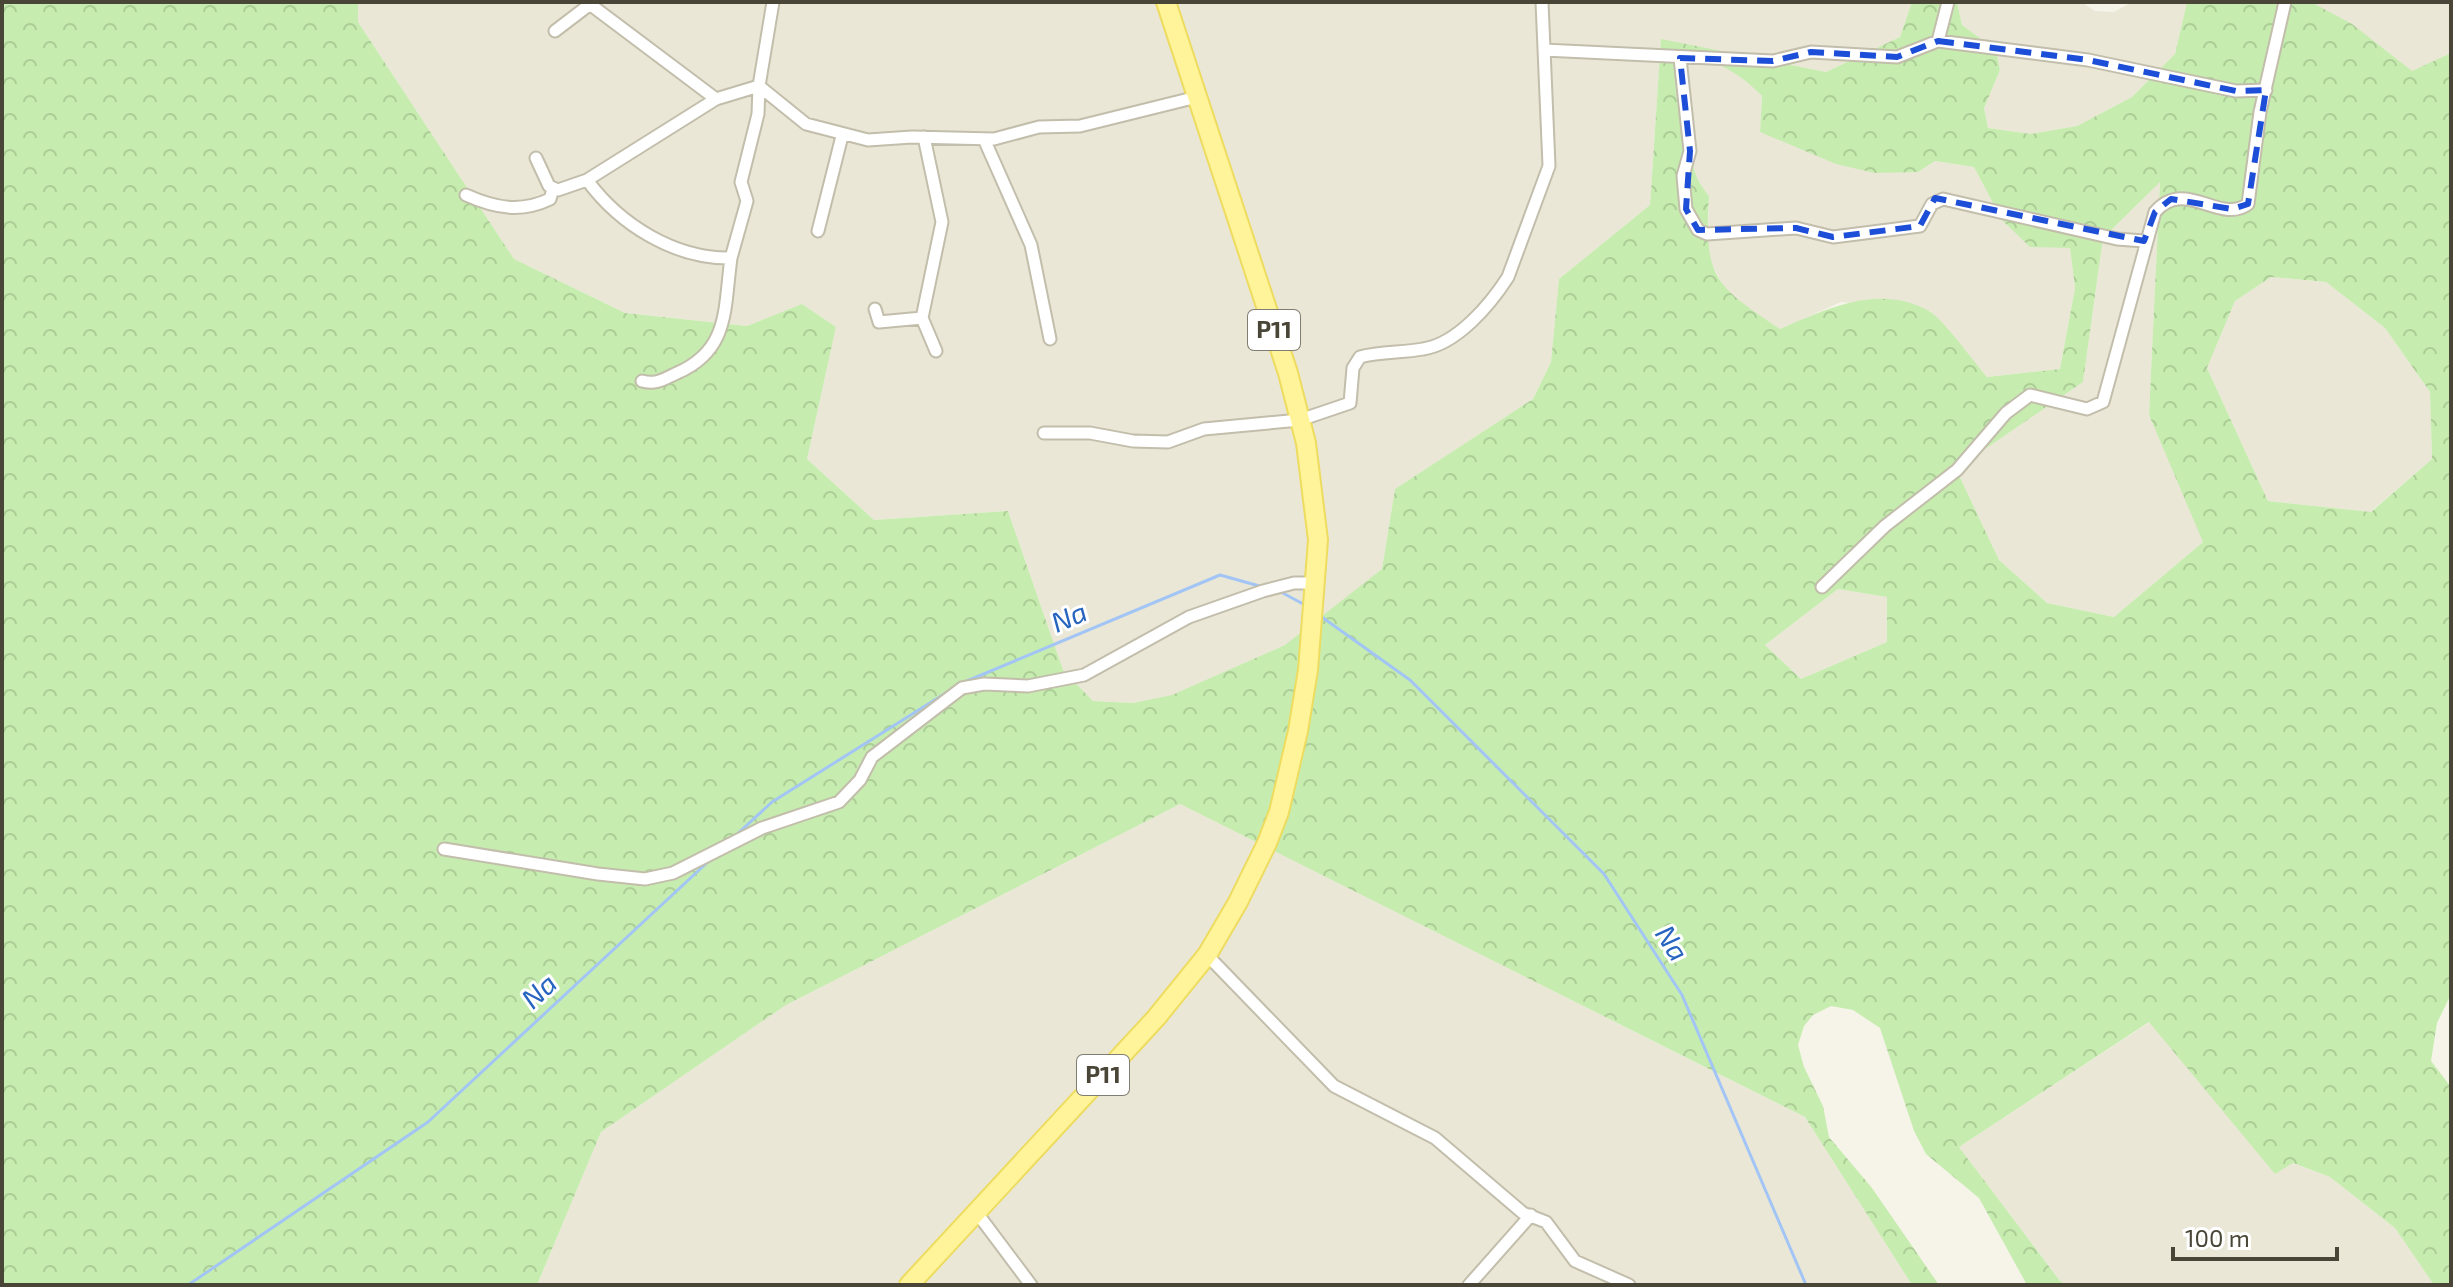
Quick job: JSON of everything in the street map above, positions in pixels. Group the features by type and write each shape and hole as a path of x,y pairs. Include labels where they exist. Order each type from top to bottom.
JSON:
{"main road":[{"name":"P11","path":"909,1285 1156,1018 1207,955 1238,902 1279,812 1305,685 1316,583 1316,502 1300,420 1166,2"}],"street":[{"path":"642,381 653,384 695,365 719,339 731,258 747,201 741,182 758,114 759,86 773,2"},
{"path":"1044,433 1090,433 1133,441 1168,442 1204,429 1300,420 1350,403 1353,368 1360,357 1438,345 1457,332 1498,292 1526,232 1549,166 1542,2"},
{"path":"1938,41 1948,2"},
{"path":"1822,587 1885,526 1957,470 2006,413 2030,395 2087,409 2103,402 2144,241 2155,212 2171,199 2232,209 2248,204 2266,90 2285,2"},
{"path":"555,31 591,3 716,99"},
{"path":"1544,50 1773,61 1811,52 1897,57 1938,41 2088,60 2236,91 2266,90"},
{"path":"1680,58 1690,151 1683,176 1686,209 1698,230 1707,234 1796,228 1833,237 1920,226 1932,204 1943,199 2117,239 2144,241"},
{"path":"553,189 587,180 716,99 759,86"},
{"path":"759,86 798,120 842,136 868,140 924,137 984,139 1039,127 1080,126 1197,97"},
{"path":"818,231 842,136"},
{"path":"924,137 942,222 922,318 936,351"},
{"path":"984,139 1031,245 1050,339"},
{"path":"466,195 493,207 532,208 550,199 553,189 536,158"},
{"path":"587,180 604,203 638,230 702,258 731,258"},
{"path":"875,309 879,322 922,318"},
{"path":"444,849 645,879 673,873 762,828 839,802 860,780 872,757 962,688 984,684 1028,686 1084,675 1189,617 1278,587 1316,583"},
{"path":"1207,955 1334,1086 1435,1138 1523,1213 1546,1222 1575,1261 1629,1285"},
{"path":"977,1213 1031,1285"},
{"path":"1469,1285 1531,1215"}],"highlighted area":[{"path":"1938,41 2088,60 2236,91 2266,90 2248,204 2232,209 2171,199 2155,212 2144,241 1935,198 1920,226 1833,237 1796,228 1698,230 1686,209 1690,151 1680,58 1773,61 1811,52 1897,57"}],"shaded area":[{"path":"358,2 1912,2 1900,37 1826,72 1661,40 1650,205 1559,279 1551,362 1533,399 1395,489 1382,569 1317,622 1285,645 1172,696 1133,703 1093,701 1063,670 1008,511 874,520 807,459 836,327 802,304 747,326 625,313 514,259 358,22"},
{"path":"1957,2 2081,2 2095,11 2114,12 2132,2 2187,2 2175,54 2132,97 2077,126 2031,134 1988,128 1984,108 2000,70 1996,50 1962,25"},
{"path":"2240,2 2451,2 2451,53 2412,72 2384,49"},
{"path":"1680,58 1695,58 1732,70 1747,81 1762,96 1760,132 1918,172 1935,161 1974,167 2002,220 2070,248 2075,288 2060,369 1987,377 1930,311 1841,302 1780,329 1729,296 1707,256 1709,197 1694,178 1674,100"},
{"path":"2160,181 2149,415 2204,541 2114,617 2047,603 1999,560 1956,469 2083,382 2103,238"},
{"path":"2271,277 2326,282 2385,328 2430,392 2432,459 2370,512 2268,501 2207,368 2235,301"},
{"path":"1838,589 1887,597 1887,642 1801,679 1765,645"},
{"path":"1180,804 1805,1117 1912,1285 537,1285 601,1132 786,1005"},
{"path":"2150,1022 2275,1173 2292,1163 2330,1177 2395,1228 2434,1285 2067,1285 2060,1281 1959,1147"}],"green space":[{"path":"2,2 358,2 358,22 514,259 625,313 747,326 802,304 836,327 807,459 874,520 1008,511 1063,670 1093,701 1133,703 1172,695 1285,645 1382,569 1395,489 1533,399 1551,362 1559,279 1650,205 1661,39 1826,72 1900,37 1912,2 1957,2 1962,25 1996,50 2000,70 1984,108 1988,128 2031,134 2077,126 2132,97 2175,54 2187,2 2311,2 2352,24 2412,71 2451,53 2451,994 2437,1023 2431,1061 2451,1087 2451,1285 2434,1285 2395,1228 2330,1177 2293,1163 2275,1174 2149,1022 1959,1147 2060,1281 2067,1285 2027,1285 1979,1198 1926,1154 1914,1131 1880,1028 1853,1010 1831,1006 1813,1015 1804,1026 1798,1045 1804,1067 1823,1106 1829,1137 1872,1188 1939,1285 1912,1285 1805,1117 1180,804 786,1005 601,1132 537,1285 2,1285","holes":["1680,58 1704,60 1735,73 1762,96 1760,132 1836,164 1875,173 1918,172 1935,161 1974,167 2002,220 2030,247 2070,248 2075,288 2060,369 1987,377 1935,316 1910,303 1891,299 1853,302 1780,329 1740,301 1718,277 1712,263 1709,196 1693,166 1676,94","2160,182 2149,415 2203,542 2114,617 2047,603 1999,560 1956,469 2083,382 2103,238","2271,277 2326,282 2385,328 2430,392 2432,459 2371,512 2268,501 2207,368 2235,301","1838,589 1887,597 1887,642 1801,679 1765,645"]}],"waterway":[{"name":"Na","path":"962,683 1220,575 1263,587"},
{"name":"Na","path":"1279,591 1307,606"},
{"name":"Na","path":"1319,615 1410,680 1604,874 1682,995 1806,1285"},
{"name":"Na","path":"734,837 772,802 949,691"},
{"name":"Na","path":"188,1285 428,1122 711,859"}]}
